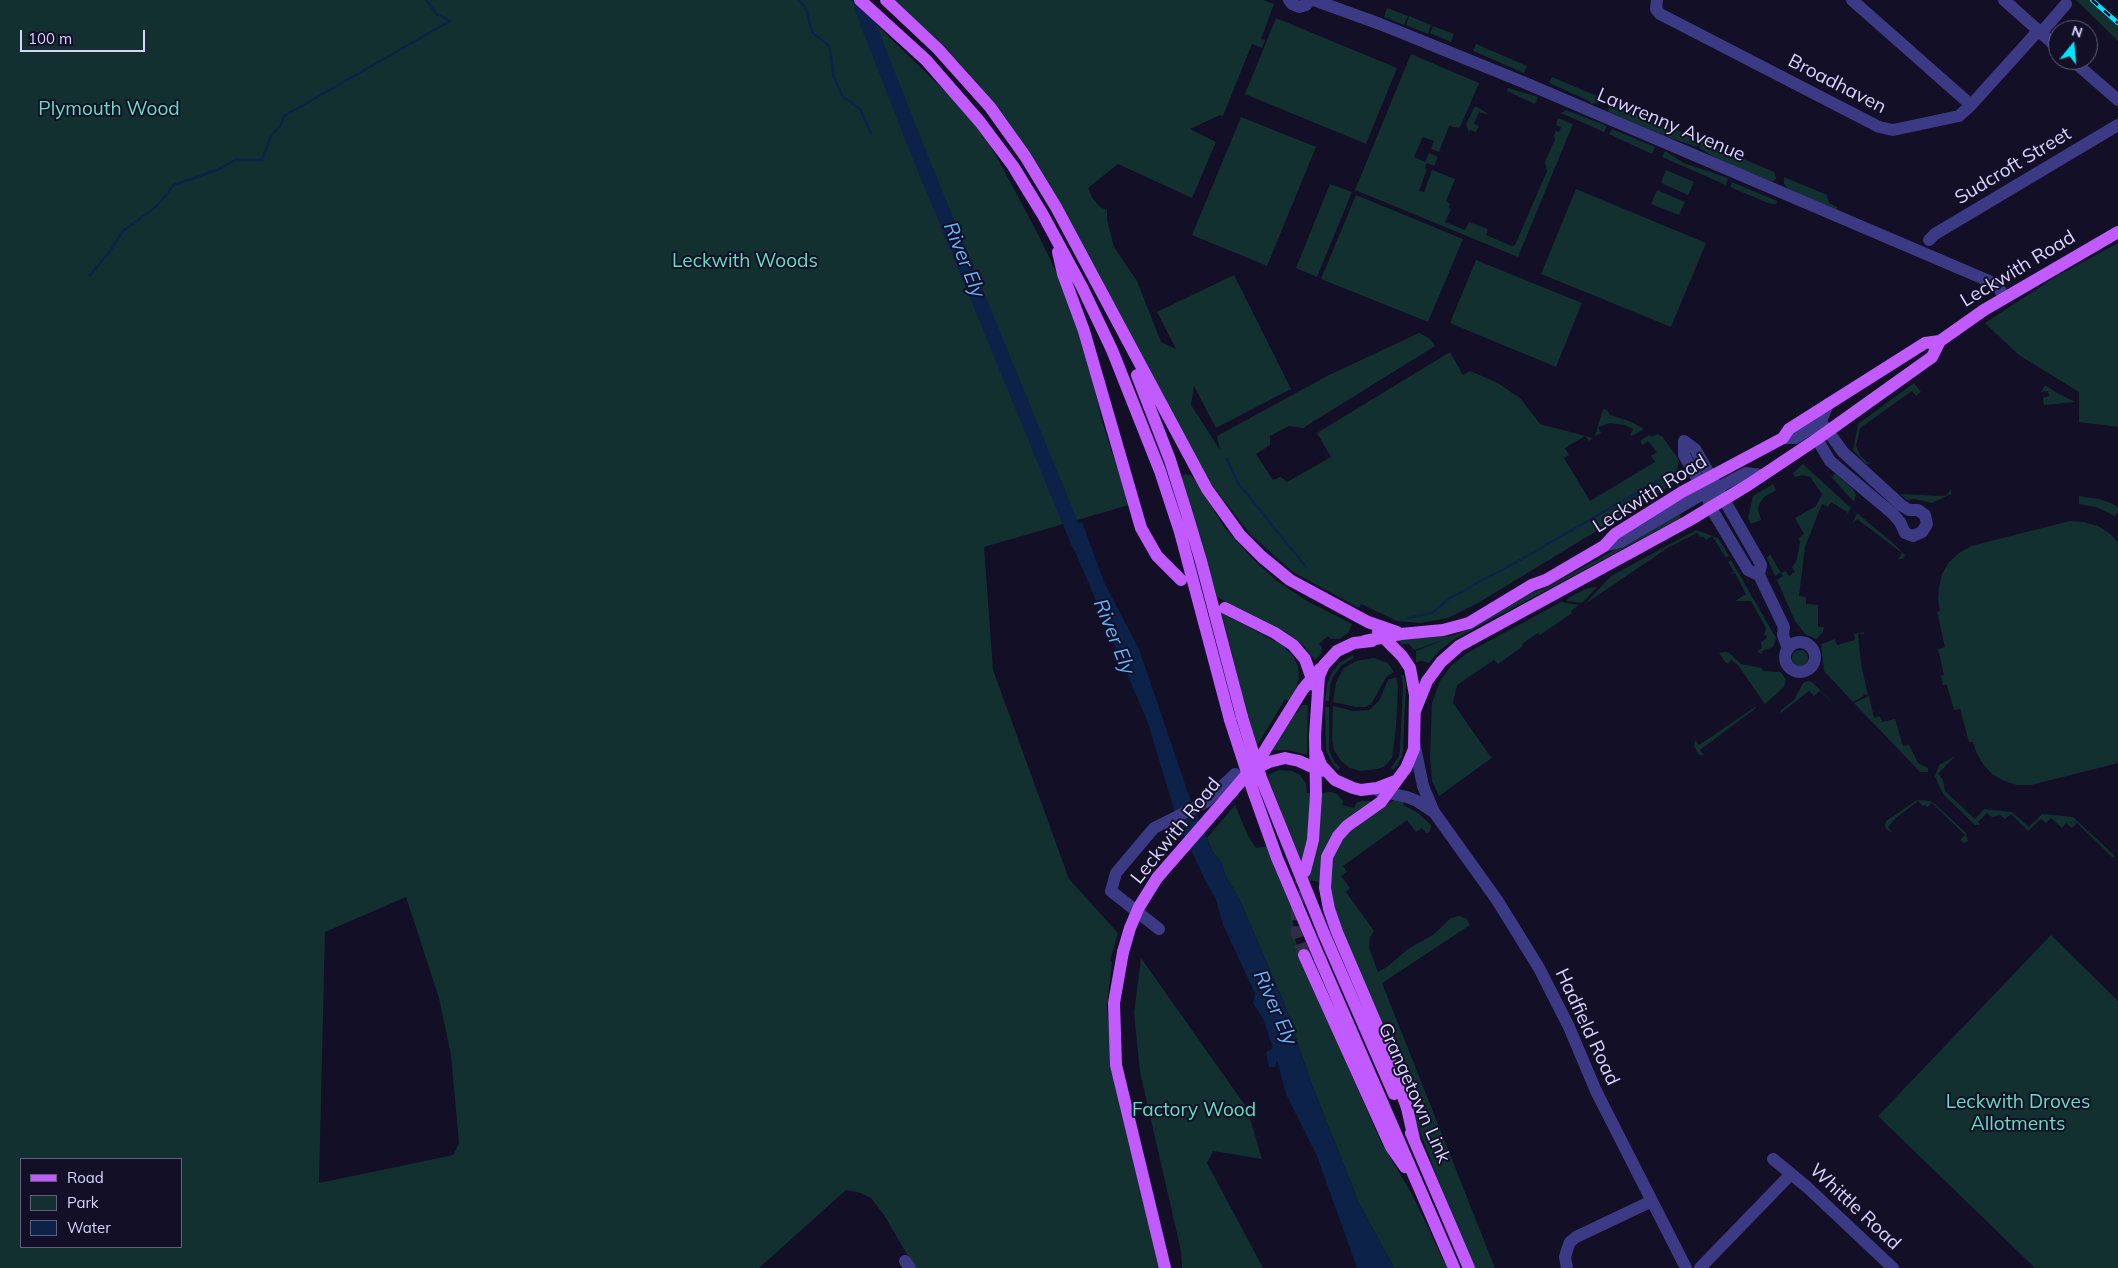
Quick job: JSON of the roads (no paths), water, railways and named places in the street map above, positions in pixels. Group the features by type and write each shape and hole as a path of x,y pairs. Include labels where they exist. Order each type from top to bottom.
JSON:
{"main road":[{"path":"860,0 926,60 980,122 1013,166 1082,287 1112,350 1160,471 1236,718"},
{"path":"886,0 938,49 990,107 1026,156 1056,207 1207,489 1240,535 1285,576 1368,622 1401,634"},
{"name":"Leckwith Road","path":"1365,641 1462,626 1604,546 1615,534 1703,488 1783,438 1789,429 1925,343 1940,341 2005,298 2118,232"},
{"path":"1054,236 1063,274 1084,331 1141,528 1156,556 1181,580"},
{"path":"1110,311 1170,460 1202,561 1236,718"},
{"name":"Leckwith Road","path":"1416,711 1427,681 1441,662 1459,646 1711,508 1752,483 1761,475 1817,439 1824,428 1932,356 1940,341"},
{"path":"1225,608 1275,633 1293,645 1305,659 1317,692"},
{"path":"1368,622 1402,656 1410,668 1416,711 1414,742 1411,758 1403,773 1381,802 1338,836 1327,857 1325,888 1335,926 1381,1035 1407,1108 1414,1139"},
{"path":"1305,871 1314,830 1315,749 1319,676 1324,665 1337,651 1348,645 1365,641 1383,643 1394,648"},
{"name":"Leckwith Road","path":"1165,1268 1116,1065 1114,1003 1123,952 1139,907 1157,878 1245,776 1269,744 1303,689 1324,665"},
{"name":"Grangetown Link","path":"1236,718 1324,934 1469,1268"},
{"name":"Grangetown Link","path":"1236,718 1253,791 1277,858 1454,1268"},
{"path":"1315,749 1321,765 1329,774 1344,785 1361,790 1367,789"},
{"name":"Leckwith Road","path":"1245,776 1269,762 1285,758 1299,761 1329,774"},
{"path":"1304,955 1391,1146 1422,1192"}],"street":[{"path":"1288,0 1299,7 1306,5 1310,0"},
{"name":"Lawrenny Avenue","path":"1314,0 1380,24 1523,82 1989,281 1998,287 2005,298"},
{"path":"1852,0 1971,105"},
{"path":"2004,0 2048,39"},
{"name":"Broadhaven","path":"1657,5 1660,14 1669,19 1879,127 1893,130 1959,116 2066,4"},
{"path":"2084,70 2118,100"},
{"name":"Sudcroft Street","path":"1929,240 1935,234 2118,125"},
{"path":"1828,404 1824,428 1843,452 1901,505 1909,510 1918,510 1924,515 1927,524 1918,535 1908,535 1902,530 1901,517 1909,510"},
{"path":"1783,438 1795,438 1824,428"},
{"path":"1817,439 1833,464 1867,491 1900,522"},
{"path":"1759,575 1748,570 1711,508 1703,488 1684,454 1684,441 1696,449 1761,564 1759,575 1784,626 1783,635 1788,649"},
{"path":"1714,481 1731,482 1746,473 1761,475"},
{"path":"1703,488 1725,498"},
{"path":"1784,626 1792,630 1803,643 1811,648 1815,658 1812,666 1804,672 1795,671 1786,663 1785,658 1788,649 1793,644 1803,643"},
{"path":"1414,742 1425,791 1434,812"},
{"path":"1159,929 1111,891 1116,873 1154,828 1206,802 1235,774 1245,776"},
{"path":"1367,789 1391,787 1434,812"},
{"name":"Hadfield Road","path":"1434,812 1492,893 1537,966 1569,1027 1596,1091 1686,1268"},
{"name":"Whittle Road","path":"1773,1159 1893,1268"},
{"name":"Whittle Road","path":"1700,1268 1791,1174"},
{"path":"1567,1268 1565,1257 1567,1250 1570,1242 1576,1237 1652,1201"}],"water":[{"path":"1082,522 1104,582 1139,649 1188,793 1212,851 1222,863 1225,875 1239,898 1284,1003 1312,1085 1359,1203 1394,1268 1357,1268 1317,1156 1286,1094 1277,1060 1275,1067 1269,1067 1266,1052 1273,1048 1263,1019 1253,1003 1255,993 1223,925 1215,897 1177,820 1148,723 1066,530"}],"waterway":[{"path":"90,275 108,254 123,231 157,206 174,185 217,170 235,160 262,160 271,136 280,126 284,116 450,21 437,14 426,0"},
{"path":"799,0 806,9 812,32 830,47 833,74 842,96 861,110 871,134"},
{"name":"River Ely","path":"860,0 919,154 1079,544"},
{"path":"1227,459 1238,483 1306,567"},
{"path":"1408,618 1432,613 1450,598 1664,477"}],"tunnel":[{"path":"1304,874 1299,888 1297,934 1304,955"}],"railway":[{"path":"2092,0 2118,23"}],"park label":[{"name":"Plymouth Wood","path":"109,109"},
{"name":"Leckwith Woods","path":"745,261"},
{"name":"Factory Wood","path":"1194,1110"},
{"name":"Leckwith Droves Allotments","path":"2018,1113"}]}
